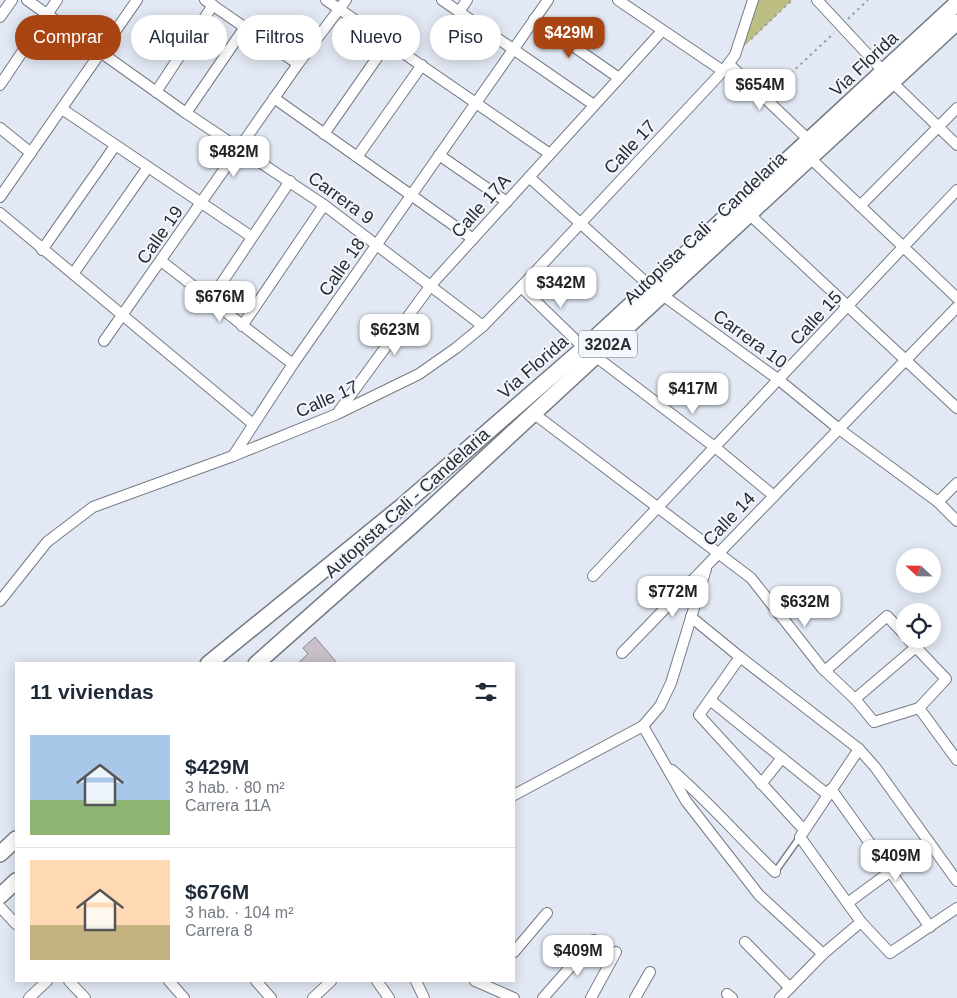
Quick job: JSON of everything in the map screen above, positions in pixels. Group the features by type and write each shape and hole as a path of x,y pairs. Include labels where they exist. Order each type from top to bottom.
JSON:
{"main road":[{"name":"Via Florida","path":"655,290 808,140 888,77 957,3"},
{"name":"Autopista Cali - Candelaria","path":"258,662 414,524 533,413 589,352 655,290 748,213 809,157 888,77 957,22"},
{"name":"Via Florida","path":"210,662 589,352"},
{"path":"0,854 15,840"},
{"path":"0,896 15,882"}],"street":[{"path":"0,17 12,0"},
{"name":"Carrera 9","path":"27,0 47,15"},
{"path":"47,15 57,0"},
{"path":"121,25 137,0"},
{"path":"326,0 342,4 355,15"},
{"path":"442,0 513,51 594,105"},
{"path":"458,12 467,0"},
{"name":"Calle 18","path":"233,456 293,364 548,0"},
{"path":"618,0 662,31 726,67 764,98 808,140"},
{"path":"817,0 888,77 957,145"},
{"name":"Calle 17","path":"0,601 47,542 93,506 233,456 337,414 419,374 483,326 726,67 734,55 750,2"},
{"path":"156,92 209,3 237,22"},
{"name":"Calle 19","path":"104,341 342,4"},
{"path":"534,19 619,78"},
{"name":"Calle 17A","path":"337,414 432,284 662,31"},
{"path":"186,113 237,39"},
{"path":"0,85 17,60"},
{"path":"0,197 98,60"},
{"name":"Carrera 9","path":"111,60 324,205 432,284 483,326"},
{"path":"292,60 298,64"},
{"path":"324,134 375,60"},
{"path":"415,60 550,154"},
{"path":"358,157 422,65"},
{"path":"274,98 473,239"},
{"path":"860,206 957,108"},
{"path":"62,109 252,237"},
{"path":"0,128 31,153"},
{"path":"42,250 115,146"},
{"path":"440,155 507,202"},
{"path":"809,157 957,298"},
{"path":"72,274 148,166"},
{"name":"Carrera 10","path":"529,177 655,290 780,380 839,429 938,502 957,521"},
{"path":"211,299 290,181"},
{"name":"Calle 15","path":"594,576 957,190"},
{"path":"242,326 324,205"},
{"path":"0,213 42,250 253,424"},
{"path":"748,213 957,408"},
{"path":"162,261 242,326 293,364"},
{"path":"521,287 589,352 716,448 774,496"},
{"name":"Calle 14","path":"515,794 643,726 660,706 671,683 707,565 957,307"},
{"path":"533,413 751,578 825,671 855,698 874,722 919,708 946,679 917,648"},
{"path":"938,502 957,483"},
{"path":"622,653 707,565"},
{"path":"691,616 740,658 859,749 875,767 957,881"},
{"path":"825,671 887,616 896,626"},
{"path":"855,698 915,648"},
{"path":"740,658 699,715 762,784 802,834 861,922 890,953 957,908"},
{"path":"710,700 782,758 830,792 891,870 930,926"},
{"path":"919,708 957,760"},
{"path":"643,726 686,801 759,895 823,954"},
{"path":"802,834 859,749"},
{"path":"762,784 782,758"},
{"path":"666,764 703,796 737,836 775,872"},
{"path":"849,902 929,843"},
{"path":"0,907 15,923"},
{"path":"515,951 547,913"},
{"path":"780,998 823,954 861,922"},
{"path":"543,998 594,940"},
{"path":"745,942 790,988"},
{"path":"591,998 616,952"},
{"path":"635,998 650,972"},
{"path":"29,998 45,982"},
{"path":"70,982 85,998"},
{"path":"170,982 184,998"},
{"path":"257,982 271,998"},
{"path":"313,998 330,982"},
{"path":"378,982 389,998"},
{"path":"416,982 424,998"},
{"path":"487,984 514,998"}],"lane":[{"path":"775,872 802,834"}],"path":[{"path":"749,41 792,0"},
{"path":"764,98 868,0"}],"green space":[{"path":"753,0 792,0 735,55"}],"building":[{"path":"315,637 336,662 299,662 308,654 303,648"}]}
